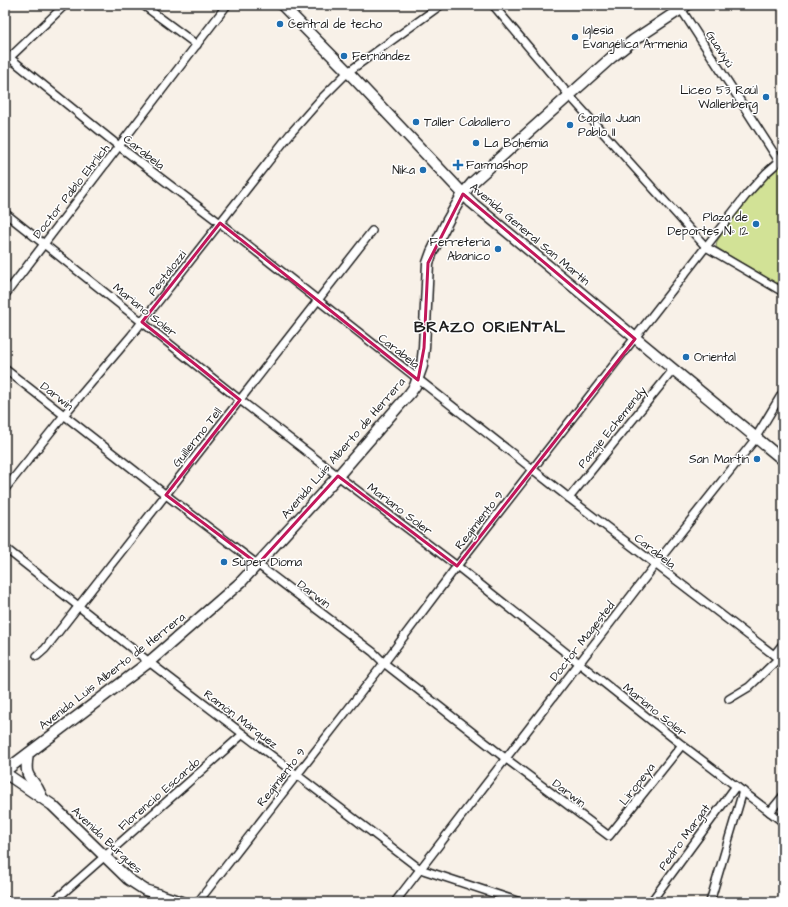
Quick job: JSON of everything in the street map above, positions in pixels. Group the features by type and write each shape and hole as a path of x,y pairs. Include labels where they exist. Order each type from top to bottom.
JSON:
{"main road":[{"name":"Avenida General San Martín","path":"282,5 348,72 463,194 783,460"},
{"name":"Avenida Luis Alberto de Herrera","path":"5,772 149,662 218,603 241,582 338,476 410,393 418,380 422,366 424,348 428,263 439,237 463,194 473,182 569,95 634,40 684,7"},
{"name":"Avenida Burgues","path":"28,754 26,771 39,790 42,798"},
{"name":"Avenida Burgues","path":"5,772 52,805 104,857 136,885 154,894 181,902"}],"street":[{"path":"6,58 65,5"},
{"path":"143,5 197,45"},
{"name":"Doctor Pablo Ehrlich","path":"5,295 120,147 227,5"},
{"name":"Pestalozzi","path":"5,489 142,322 290,134 334,85 348,72 441,5"},
{"path":"493,5 569,95 706,247 783,292"},
{"name":"Guaviyú","path":"684,7 781,159"},
{"name":"Carabela","path":"6,58 220,223 317,301 655,565 778,659"},
{"name":"Regimiento 9","path":"198,902 384,663 457,566 747,194 766,172 781,159"},
{"name":"Mariano Soler","path":"5,213 240,400 457,566 682,745 783,822"},
{"name":"Guillermo Tell","path":"37,656 45,649 372,231"},
{"name":"Darwin","path":"5,369 166,495 373,652 384,663 505,758 609,836"},
{"name":"Pasaje Echemendy","path":"569,498 673,370"},
{"name":"Doctor Magested","path":"395,902 655,565 756,438 783,392"},
{"name":"Ramón Márquez","path":"5,548 149,662 420,869 520,902"},
{"path":"729,699 749,687 778,659 783,644"},
{"name":"Florencio Escardo","path":"53,902 243,734"},
{"name":"Liropeya","path":"609,836 682,745"},
{"name":"Pedro Margat","path":"652,902 653,898 736,786"},
{"path":"710,902 743,792"},
{"path":"770,812 783,796"}],"highlighted area":[{"path":"463,194 635,339 457,566 338,476 258,564 166,495 240,400 142,322 220,223 418,380 424,348 428,263"}],"green space":[{"name":"Plaza de Deportes Nº 12","path":"783,163 783,288 716,247 717,241 748,200"}],"place":[{"name":"Central de techo","path":"280,24"},
{"name":"Iglesia Evangélica Armenia","path":"575,37"},
{"name":"Fernández","path":"344,56"},
{"name":"Liceo 53 Raúl Wallenberg","path":"766,97"},
{"name":"Taller Caballero","path":"416,122"},
{"name":"Capilla Juan Pablo II","path":"570,125"},
{"name":"La Bohemia","path":"476,143"},
{"name":"Farmashop","path":"458,165"},
{"name":"Nika","path":"423,170"},
{"name":"Plaza de Deportes Nº 12","path":"756,224"},
{"name":"Ferreteria Abanico","path":"498,249"},
{"name":"Oriental","path":"686,357"},
{"name":"San Martín","path":"757,459"},
{"name":"Super Dioma","path":"224,562"}],"district":[{"name":"BRAZO ORIENTAL","path":"490,326"}]}
